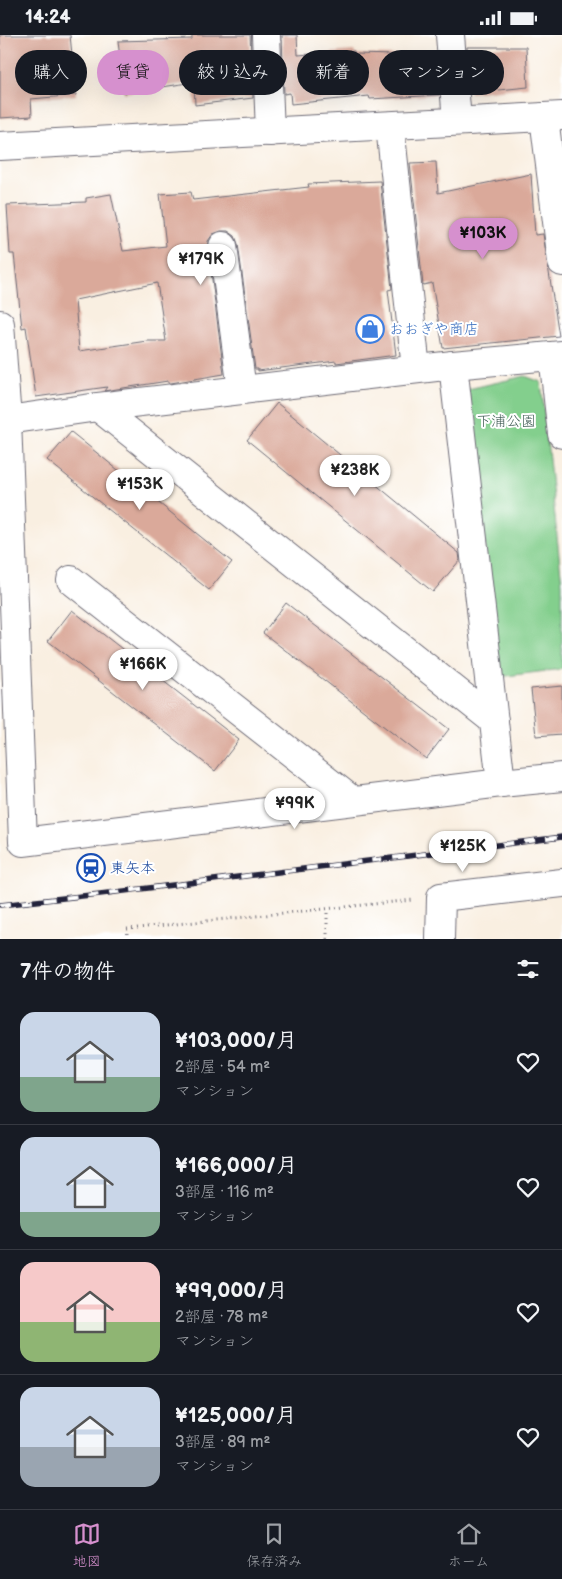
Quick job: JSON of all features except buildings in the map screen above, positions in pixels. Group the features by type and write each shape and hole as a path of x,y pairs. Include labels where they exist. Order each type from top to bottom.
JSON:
{"street":[{"path":"266,35 270,132"},
{"path":"450,35 457,121"},
{"path":"0,146 553,116 562,262"},
{"path":"390,126 416,369"},
{"path":"223,246 242,390"},
{"path":"0,324 23,842 562,777"},
{"path":"3,421 98,407 416,369 558,356 562,434"},
{"path":"453,365 501,783"},
{"path":"98,407 494,721"},
{"path":"71,580 353,801"},
{"path":"440,939 441,897 562,883"}],"path":[{"path":"127,939 127,929 441,897"},
{"path":"327,909 327,939"}],"green space":[{"name":"下浦公園","path":"525,376 541,382 562,584 562,669 499,677 468,389"}],"railway":[{"path":"0,905 562,837"}],"place":[{"name":"おおぎや商店","path":"370,329"},
{"name":"東矢本","path":"91,868"}]}
